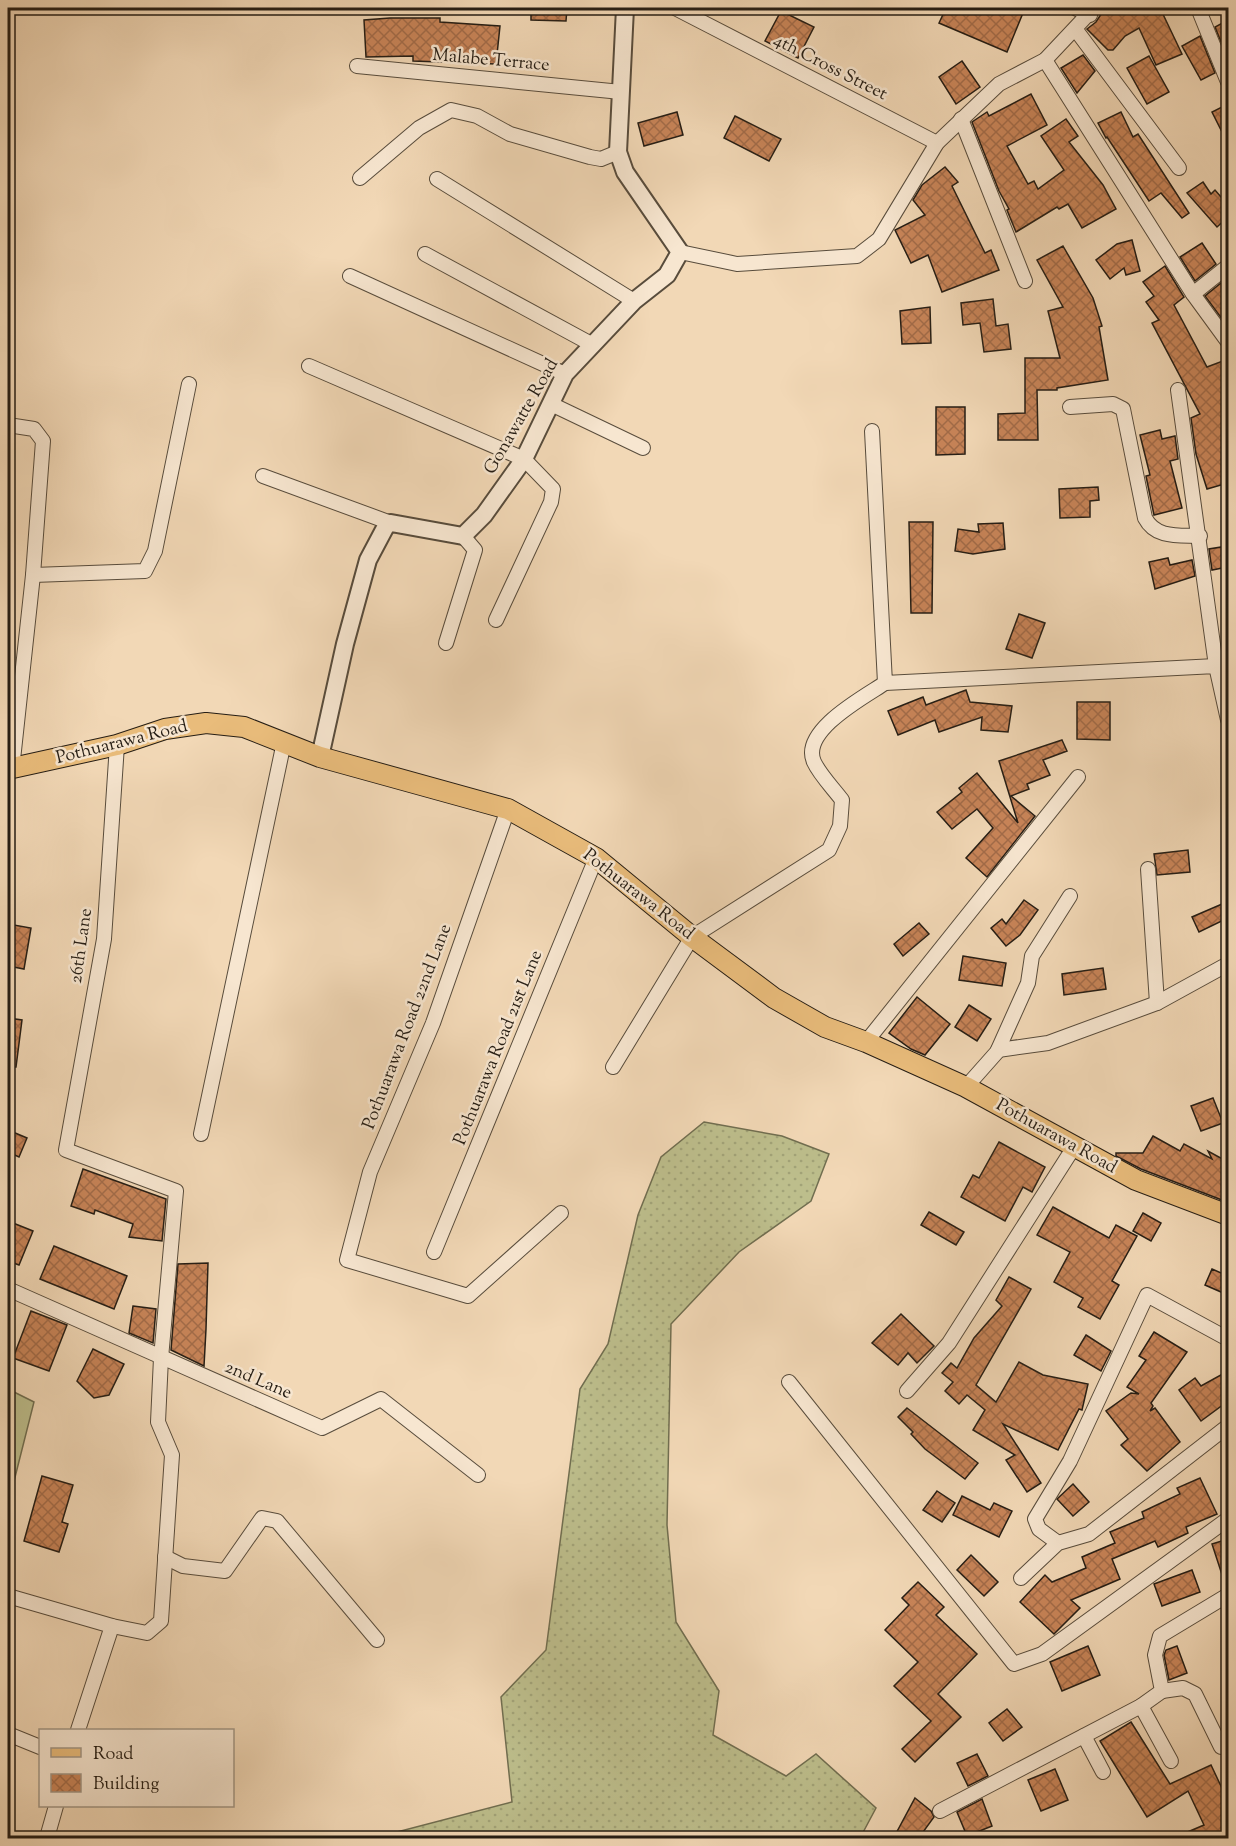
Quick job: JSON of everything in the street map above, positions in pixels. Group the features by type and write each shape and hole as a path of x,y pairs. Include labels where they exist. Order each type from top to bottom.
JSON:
{"main road":[{"name":"Pothuarawa Road","path":"10,769 117,745 165,729 206,723 244,727 321,757 508,809 596,858 692,937 774,998 825,1027 866,1042 966,1087 1136,1180 1228,1215"}],"street":[{"path":"625,8 618,152 625,172 680,252 737,264 857,256 879,239 937,143 999,84 1045,60 1092,11"},
{"name":"4th Cross Street","path":"675,8 937,143"},
{"path":"1075,8 1092,11"},
{"path":"1198,8 1228,82"},
{"path":"1076,30 1179,168"},
{"path":"1045,60 1193,294 1228,340"},
{"name":"Malabe Terrace","path":"357,66 621,92"},
{"path":"360,178 418,128 451,110 477,116 510,134 590,157 601,159 618,152"},
{"path":"961,119 1024,281"},
{"path":"437,179 634,301"},
{"name":"Gonawatte Road","path":"463,536 484,515 524,459 565,374 634,301 667,275 680,252"},
{"path":"424,254 593,345"},
{"path":"1193,294 1228,266"},
{"path":"350,276 565,374"},
{"path":"309,366 524,459 552,489 551,502 496,620"},
{"path":"33,574 145,571 155,551 189,384"},
{"path":"1178,390 1200,536 1216,666 1228,720"},
{"path":"551,404 643,448"},
{"path":"1070,407 1113,404 1123,409 1145,519 1158,533 1200,536"},
{"path":"8,425 34,429 43,441 33,574 10,769"},
{"path":"872,431 885,683"},
{"path":"262,476 391,523 463,536 475,550 446,643"},
{"path":"321,757 345,644 368,560 386,526 391,523"},
{"path":"613,1067 692,937 829,850 840,826 842,800 813,760 814,740 823,726 885,683 1216,666"},
{"path":"201,1134 284,742"},
{"name":"26th Lane","path":"117,745 104,939 66,1150 176,1191 161,1358"},
{"path":"866,1042 1078,777"},
{"name":"Pothuarawa Road 22nd Lane","path":"508,809 433,1023 370,1172 347,1260 468,1296 561,1213"},
{"name":"Pothuarawa Road 21st Lane","path":"434,1252 596,858"},
{"path":"1148,869 1157,1003"},
{"path":"966,1087 998,1050 1028,983 1032,956 1070,896"},
{"path":"998,1050 1048,1043 1157,1003 1228,964"},
{"path":"907,1391 949,1343 1074,1147"},
{"name":"2nd Lane","path":"8,1289 322,1428 381,1399 478,1475"},
{"path":"1058,1543 1039,1529 1035,1519 1070,1461 1147,1295 1228,1339"},
{"path":"8,1596 112,1626 147,1633 161,1621 172,1455 159,1422 161,1358"},
{"path":"789,1382 1014,1664 1042,1654 1228,1519"},
{"path":"1021,1578 1058,1543 1089,1534 1228,1426"},
{"path":"165,1557 183,1566 225,1571 262,1518 277,1521 377,1640"},
{"path":"1162,1691 1155,1655 1160,1636 1228,1595"},
{"path":"79,1729 112,1626"},
{"path":"940,1811 1141,1706 1162,1691 1183,1688 1195,1694 1221,1747"},
{"path":"1141,1706 1172,1761"},
{"path":"8,1734 39,1747"},
{"path":"1084,1736 1103,1772"},
{"path":"48,1834 56,1807"}],"green space":[{"path":"704,1122 782,1136 829,1154 811,1201 739,1252 671,1324 667,1525 676,1622 719,1691 713,1735 786,1776 816,1754 876,1808 860,1838 374,1838 512,1802 501,1697 546,1650 580,1389 608,1344 638,1215 661,1157"},
{"path":"8,1389 34,1402 8,1505"}],"building":[{"path":"531,8 567,8 566,21 531,20"},
{"path":"946,8 1025,8 1007,52 939,23"},
{"path":"1105,8 1160,8 1182,54 1156,65 1139,28 1125,36 1113,50 1108,50 1087,29 1096,22"},
{"path":"781,11 814,27 798,58 765,41"},
{"path":"440,18 440,22 500,26 496,64 413,61 413,56 366,57 364,20"},
{"path":"1228,20 1228,59 1215,27"},
{"path":"1200,36 1215,73 1201,80 1182,46"},
{"path":"1083,55 1095,71 1077,93 1061,68"},
{"path":"1149,56 1169,92 1147,104 1127,68"},
{"path":"962,61 980,87 956,104 939,77"},
{"path":"1031,94 1047,125 1007,146 1028,184 1034,181 1038,189 1064,170 1041,136 1066,119 1078,136 1069,142 1103,185 1116,209 1082,228 1068,204 1059,209 1057,207 1016,232 1007,210 1009,209 999,191 972,122 987,112 989,116"},
{"path":"1228,104 1228,144 1212,112"},
{"path":"677,112 683,135 644,146 638,123"},
{"path":"1121,112 1133,137 1138,134 1189,213 1182,218 1161,193 1149,201 1106,138 1098,123"},
{"path":"735,116 781,139 769,161 724,138"},
{"path":"945,167 958,182 952,186 985,253 991,250 999,270 942,292 928,255 911,263 895,230 925,215 913,200 922,185"},
{"path":"1203,182 1211,194 1215,190 1228,205 1228,217 1217,227 1187,193"},
{"path":"1132,240 1140,271 1126,275 1124,268 1110,279 1096,260 1117,244"},
{"path":"1202,243 1216,264 1195,281 1180,257"},
{"path":"1063,246 1093,298 1102,326 1099,327 1108,380 1057,388 1057,390 1037,390 1038,440 998,440 998,414 1025,413 1025,358 1060,358 1048,311 1063,307 1037,260"},
{"path":"1165,266 1184,297 1174,305 1207,367 1228,359 1228,404 1222,406 1228,421 1228,483 1207,489 1196,454 1191,418 1200,414 1152,323 1159,320 1146,302 1154,296 1143,282"},
{"path":"1226,279 1228,283 1228,327 1205,296"},
{"path":"993,299 996,326 1008,324 1011,349 984,352 980,323 963,325 961,303"},
{"path":"930,307 931,343 902,344 900,311"},
{"path":"936,407 965,407 965,454 936,455"},
{"path":"1160,430 1162,439 1175,436 1178,459 1170,461 1182,508 1154,515 1146,476 1150,475 1140,435"},
{"path":"1098,487 1099,500 1090,501 1090,517 1060,518 1059,489"},
{"path":"909,522 933,522 932,613 911,613"},
{"path":"1003,523 1005,549 973,554 955,551 958,529 979,532 978,524"},
{"path":"1228,546 1228,567 1212,570 1209,549"},
{"path":"1168,558 1170,565 1192,560 1195,576 1155,589 1149,562"},
{"path":"1019,614 1045,623 1032,658 1006,649"},
{"path":"966,690 970,702 1012,706 1008,732 981,730 982,717 939,732 935,720 898,735 888,711 923,697 926,705"},
{"path":"1077,702 1110,702 1110,740 1077,739"},
{"path":"1062,740 1067,751 1043,760 1050,775 1027,784 1029,789 1011,796 1035,816 987,877 966,858 993,828 977,809 952,829 937,812 962,792 959,788 977,773 1018,823 999,761"},
{"path":"1188,850 1190,872 1157,875 1154,854"},
{"path":"1024,900 1038,910 1020,935 1006,946 991,928 1002,919 1006,924"},
{"path":"1222,904 1228,918 1199,932 1192,917"},
{"path":"919,923 929,934 903,956 894,944"},
{"path":"8,924 31,928 24,969 8,966"},
{"path":"963,956 1006,963 1002,986 959,980"},
{"path":"1103,968 1106,989 1064,995 1062,974"},
{"path":"917,997 950,1024 925,1055 911,1049 889,1033"},
{"path":"969,1005 991,1019 977,1041 955,1027"},
{"path":"8,1018 22,1020 16,1067 8,1067"},
{"path":"1213,1098 1223,1123 1201,1131 1191,1106"},
{"path":"8,1130 27,1138 19,1157 8,1152"},
{"path":"1153,1136 1180,1151 1184,1144 1212,1159 1208,1151 1228,1162 1228,1199 1225,1193 1222,1200 1141,1169 1116,1156 1116,1153 1143,1153"},
{"path":"999,1142 1045,1167 1032,1192 1023,1187 1005,1221 961,1197 973,1175 979,1178"},
{"path":"83,1169 166,1199 162,1241 129,1237 133,1224 95,1210 94,1214 71,1206"},
{"path":"1053,1207 1109,1238 1116,1225 1137,1236 1112,1281 1119,1285 1100,1319 1078,1307 1083,1298 1054,1282 1070,1252 1037,1235"},
{"path":"929,1212 964,1232 956,1245 921,1225"},
{"path":"1143,1213 1161,1223 1151,1241 1133,1231"},
{"path":"8,1221 33,1231 19,1265 8,1261"},
{"path":"54,1246 127,1276 114,1309 40,1279"},
{"path":"208,1263 204,1366 171,1350 178,1264"},
{"path":"1212,1269 1228,1276 1228,1295 1205,1285"},
{"path":"1009,1277 1031,1289 976,1385 996,1402 1019,1362 1043,1375 1088,1384 1082,1410 1079,1409 1058,1450 1003,1424 1041,1483 1027,1492 1006,1460 1015,1455 973,1430 985,1410 967,1395 959,1404 945,1391 953,1382 942,1373 951,1363 957,1368 974,1338 1002,1306 996,1300"},
{"path":"133,1306 156,1309 153,1343 129,1333"},
{"path":"31,1311 67,1325 49,1371 13,1358"},
{"path":"901,1314 934,1346 917,1363 908,1353 898,1365 872,1343"},
{"path":"1154,1332 1187,1352 1151,1403 1153,1406 1150,1411 1155,1408 1180,1442 1147,1471 1121,1445 1128,1439 1106,1411 1131,1393 1139,1394 1127,1387 1146,1360 1139,1356"},
{"path":"1086,1335 1111,1351 1101,1371 1074,1355"},
{"path":"93,1349 124,1364 109,1395 94,1398 77,1381"},
{"path":"1228,1371 1228,1401 1201,1421 1179,1390 1195,1378 1201,1386"},
{"path":"907,1408 978,1463 965,1479 925,1449 911,1434 913,1432 898,1417"},
{"path":"42,1476 73,1485 62,1522 68,1524 59,1552 24,1541"},
{"path":"1200,1478 1217,1514 1186,1527 1188,1533 1158,1547 1155,1541 1112,1559 1120,1579 1071,1600 1080,1608 1054,1634 1020,1602 1045,1575 1052,1582 1086,1568 1082,1557 1115,1543 1110,1532 1144,1518 1142,1512 1180,1494 1177,1488"},
{"path":"1073,1484 1089,1502 1073,1516 1057,1499"},
{"path":"937,1491 955,1503 942,1522 923,1510"},
{"path":"962,1496 990,1510 994,1503 1012,1511 999,1537 953,1515"},
{"path":"1228,1539 1228,1586 1226,1587 1212,1544"},
{"path":"971,1555 998,1582 984,1596 957,1570"},
{"path":"1192,1570 1200,1592 1162,1606 1154,1584"},
{"path":"918,1582 944,1607 936,1615 977,1654 938,1694 961,1717 915,1762 902,1749 931,1721 894,1686 918,1662 885,1630 909,1605 902,1598"},
{"path":"1088,1646 1100,1675 1062,1691 1050,1662"},
{"path":"1177,1646 1187,1673 1169,1680 1164,1655 1166,1650"},
{"path":"1007,1709 1022,1727 1003,1741 989,1723"},
{"path":"1131,1722 1170,1784 1211,1765 1228,1801 1228,1839 1171,1839 1204,1825 1188,1791 1147,1817 1100,1741"},
{"path":"977,1754 988,1776 968,1786 957,1763"},
{"path":"1055,1769 1068,1800 1041,1811 1028,1780"},
{"path":"915,1798 931,1811 934,1817 918,1839 893,1839"},
{"path":"982,1799 992,1826 967,1836 957,1812"}]}
